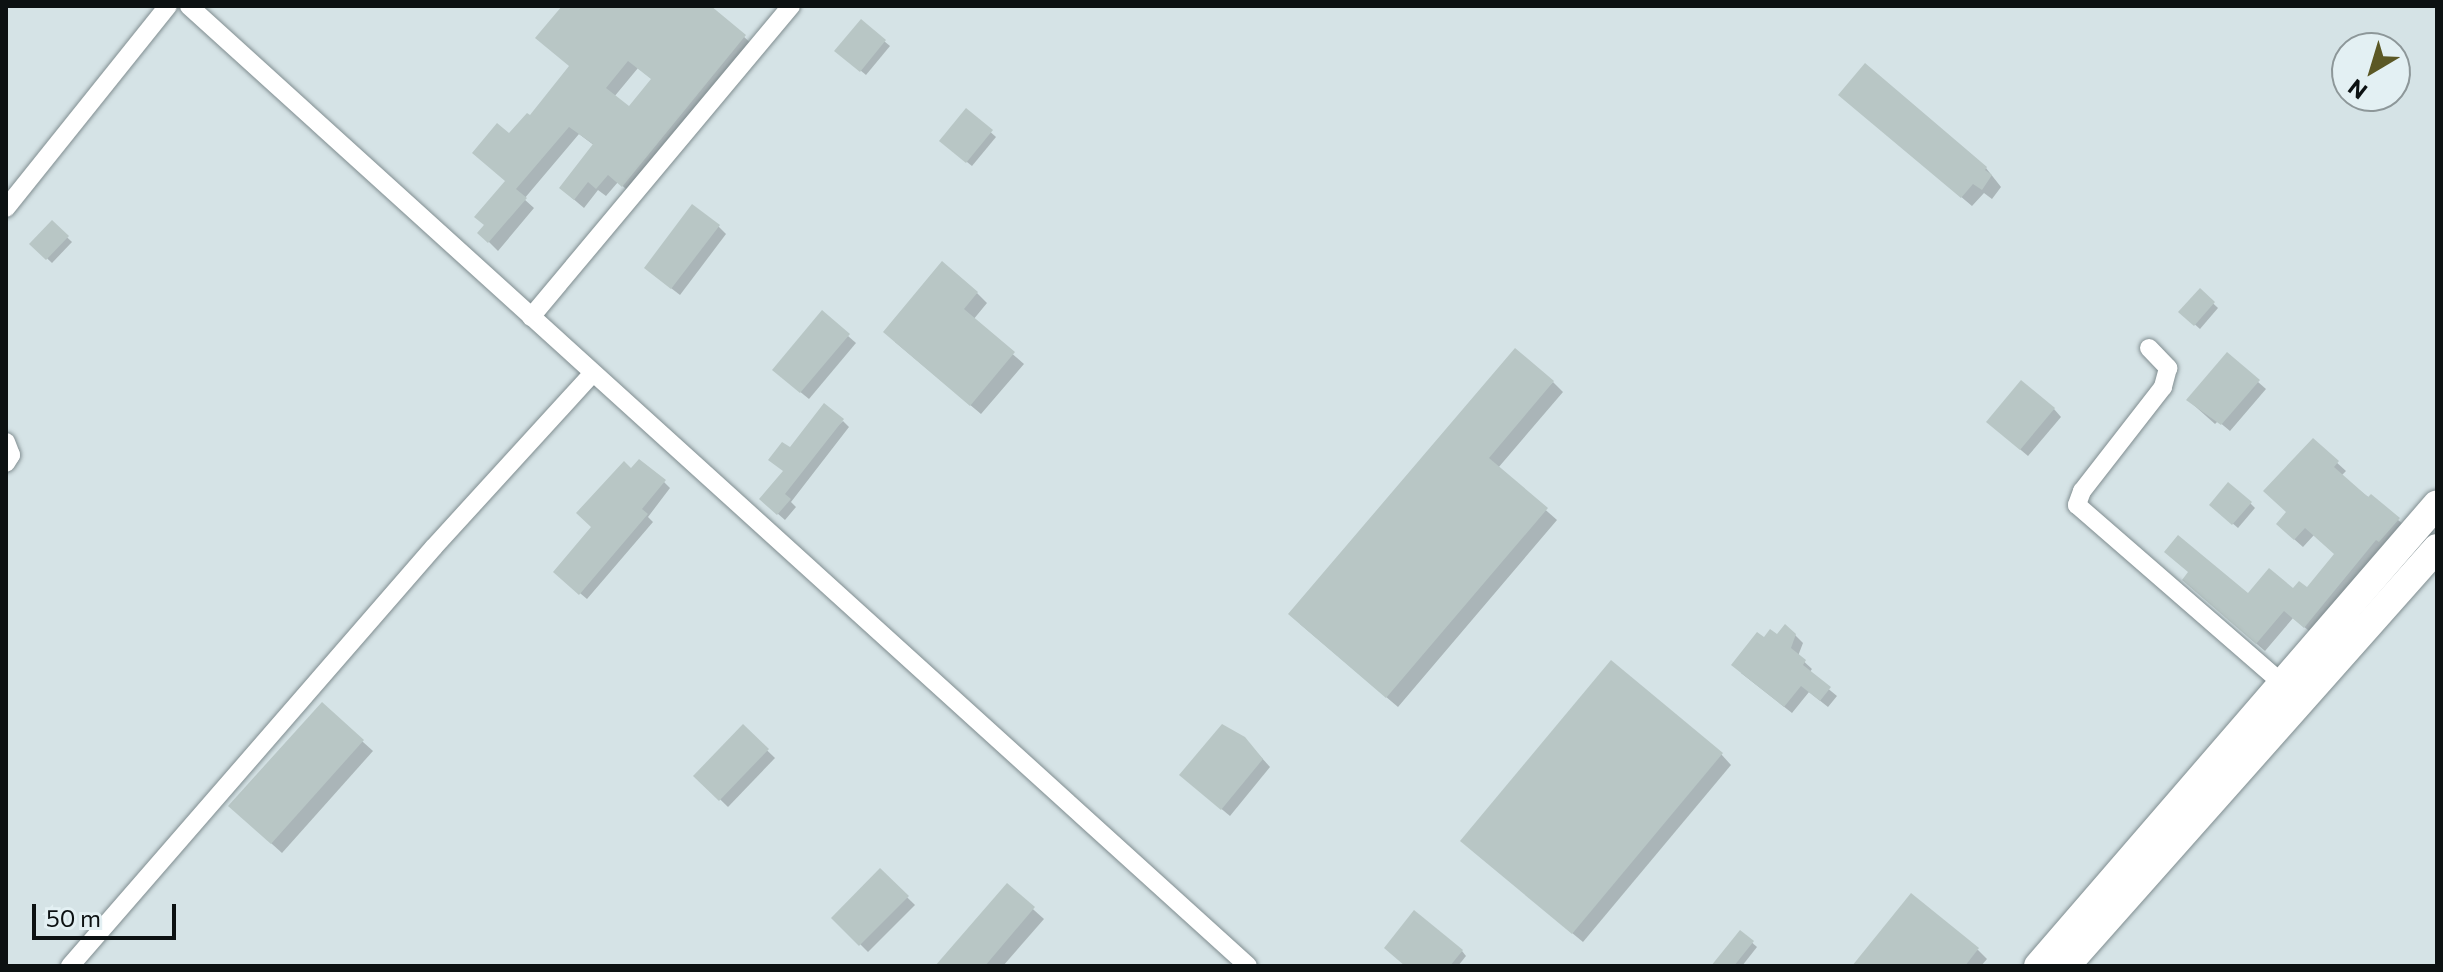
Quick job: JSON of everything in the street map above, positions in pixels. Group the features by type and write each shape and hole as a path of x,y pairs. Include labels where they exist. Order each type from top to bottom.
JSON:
{"highway":[{"path":"2038,966 2437,504"},
{"path":"2066,966 2437,548"}],"street":[{"path":"6,208 168,6"},
{"path":"189,6 1248,966"},
{"path":"531,317 791,6"},
{"path":"2149,348 2168,368 2163,387 2082,491 2077,505 2282,683"},
{"path":"70,966 413,571 592,374"},
{"path":"6,442 11,455 6,463"}],"building":[{"path":"562,6 711,6 746,35 622,187 608,175 596,189 588,182 574,200 559,188 593,144 569,127 516,189 527,198 488,243 477,233 484,225 474,217 505,181 472,153 497,123 509,133 527,113 530,115 569,66 535,38","holes":["628,61 651,79 629,106 606,88"]},
{"path":"861,19 886,40 860,72 834,51"},
{"path":"1865,63 1987,167 1985,170 1992,175 1982,190 1973,184 1961,198 1838,95"},
{"path":"966,108 993,130 966,163 939,141"},
{"path":"692,204 720,225 671,289 644,268"},
{"path":"52,220 69,236 46,260 29,244"},
{"path":"942,261 978,292 964,309 1015,352 970,406 883,332"},
{"path":"2200,288 2215,302 2194,326 2178,312"},
{"path":"822,310 850,334 800,393 772,370"},
{"path":"1515,348 1554,381 1489,458 1548,508 1386,698 1288,614"},
{"path":"2227,352 2260,380 2221,425 2186,400"},
{"path":"2021,380 2055,408 2020,450 1986,422"},
{"path":"824,403 844,419 785,494 791,499 777,515 759,499 783,471 768,460 782,442 790,447"},
{"path":"2313,438 2339,461 2334,467 2368,497 2371,494 2400,518 2379,542 2376,540 2304,628 2284,611 2256,644 2182,580 2188,572 2164,552 2178,535 2248,593 2269,568 2293,588 2299,581 2307,587 2334,554 2305,528 2294,540 2276,524 2286,512 2263,491"},
{"path":"639,459 666,480 642,509 648,514 579,595 553,572 591,527 576,513 624,461 631,468"},
{"path":"2228,482 2252,502 2232,525 2209,505"},
{"path":"1785,624 1796,634 1791,648 1806,660 1803,665 1831,687 1820,701 1801,686 1784,707 1731,665 1757,632 1764,637 1770,629 1777,634"},
{"path":"1611,660 1723,753 1572,934 1460,841"},
{"path":"322,702 364,740 271,844 228,806"},
{"path":"743,724 769,749 719,801 693,776"},
{"path":"1222,724 1245,737 1263,759 1221,810 1179,775"},
{"path":"880,868 909,896 859,946 831,918"},
{"path":"1007,883 1035,907 985,966 935,966"},
{"path":"1911,893 1979,948 1965,966 1852,966"},
{"path":"1414,910 1463,950 1450,966 1405,966 1384,948"},
{"path":"1740,930 1754,941 1734,966 1711,966"}]}
